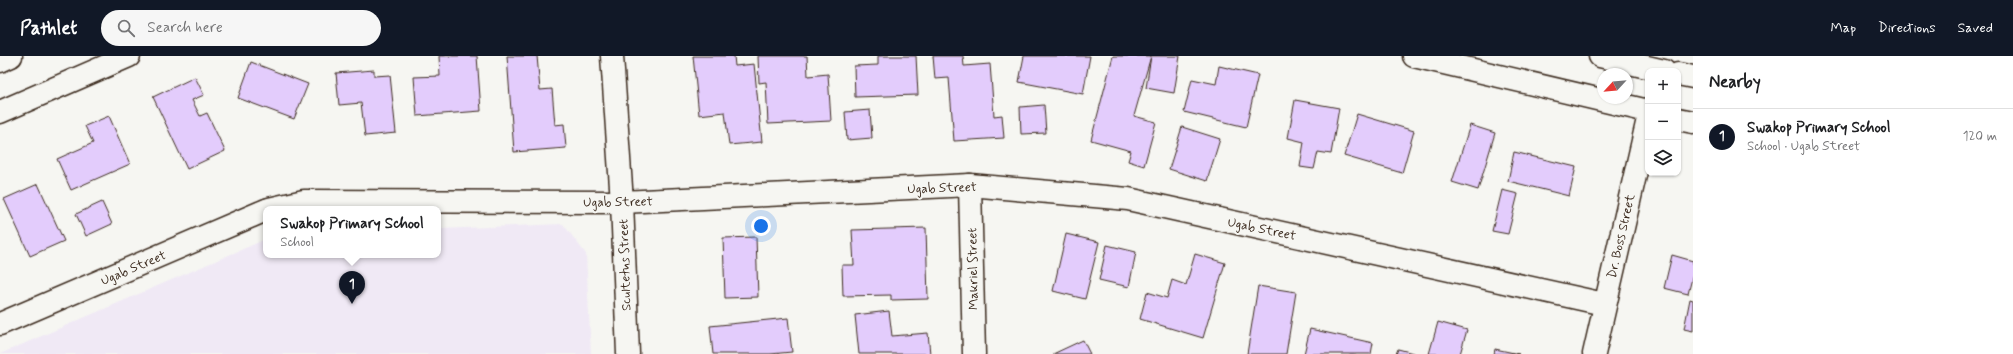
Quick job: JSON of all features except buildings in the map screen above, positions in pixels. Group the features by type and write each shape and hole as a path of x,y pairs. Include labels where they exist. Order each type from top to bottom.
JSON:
{"street":[{"path":"0,61 11,56"},
{"path":"0,112 129,56"},
{"name":"Scultetus Street","path":"612,56 622,202 628,354"},
{"path":"1414,56 1645,110"},
{"path":"1600,56 1652,68"},
{"path":"1681,75 1693,78"},
{"path":"1681,120 1693,122"},
{"name":"Dr. Boss Street","path":"1594,354 1604,304 1645,132"},
{"name":"Ugab Street","path":"282,206 304,201 622,202 970,185 1128,199 1604,304"},
{"name":"Makriel Street","path":"970,185 974,354"},
{"name":"Ugab Street","path":"0,324 263,211"}],"shaded area":[{"path":"563,224 586,254 591,354 0,354 263,240 263,258 441,258 441,229"}],"place":[{"name":"Swakop Primary School","path":"352,304"}]}
